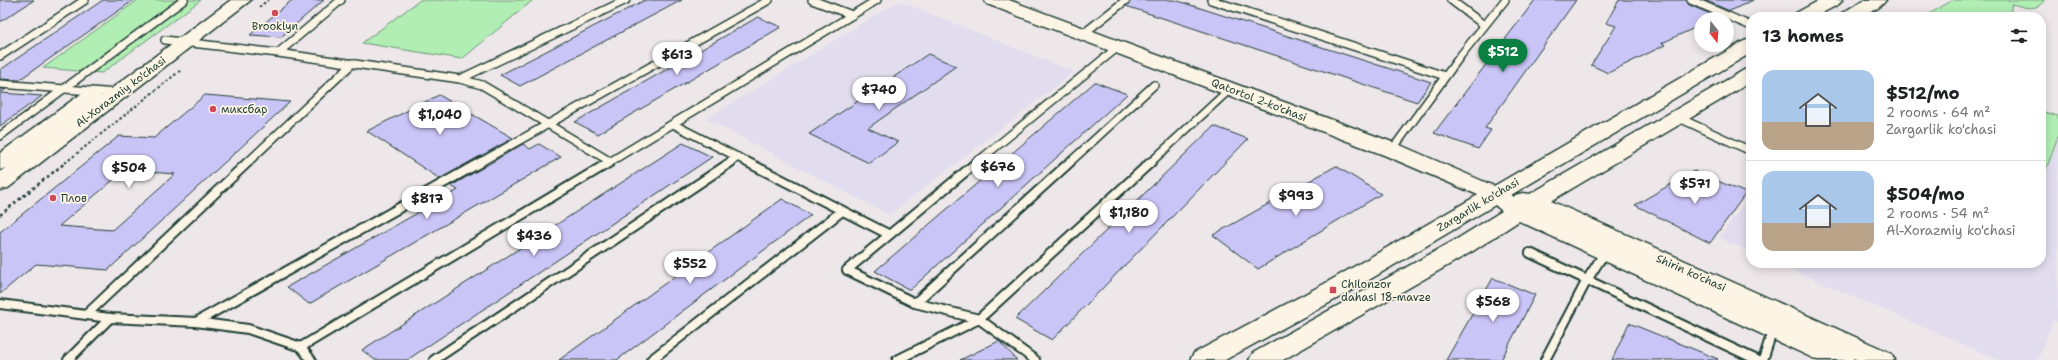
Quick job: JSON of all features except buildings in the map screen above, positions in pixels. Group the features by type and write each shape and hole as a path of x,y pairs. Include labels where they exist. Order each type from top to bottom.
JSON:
{"main road":[{"name":"Al-Xorazmiy ko'chasi","path":"0,163 220,0"},
{"name":"Qatortol 2-ko'chasi","path":"993,0 1392,150 1526,207"},
{"path":"1811,12 1833,0"},
{"path":"1857,12 1877,0"},
{"name":"Al-Xorazmiy ko'chasi","path":"0,183 187,42 249,5"},
{"name":"Zargarlik ko'chasi","path":"1203,360 1339,286 1496,195 1543,165 1746,48"},
{"path":"1262,360 1465,244 1746,77"},
{"name":"Shirin ko'chasi","path":"1526,207 1605,252 1777,321 1882,360"},
{"name":"Shirin ko'chasi","path":"1526,207 1777,321 1841,360"}],"lane":[{"path":"0,56 85,0"},
{"path":"0,136 184,0"},
{"path":"278,53 341,0"},
{"path":"460,79 626,0"},
{"path":"196,322 769,0"},
{"path":"812,0 852,15"},
{"path":"301,347 611,162 877,0"},
{"path":"1083,34 1126,0"},
{"path":"1211,0 1445,76"},
{"path":"1451,0 1484,25"},
{"path":"1392,150 1445,76 1484,25 1506,0"},
{"path":"1691,0 1746,24"},
{"path":"165,40 278,53 460,79 488,88 611,162"},
{"path":"1035,360 979,319 914,303 847,270 888,234 1118,47"},
{"path":"86,315 353,63"},
{"path":"0,84 119,93"},
{"path":"914,303 1154,85"},
{"path":"897,360 979,319 1230,89"},
{"path":"1677,117 1746,149"},
{"path":"673,124 888,234"},
{"path":"434,360 738,157"},
{"path":"651,360 842,211"},
{"path":"1545,360 1587,280 1605,252"},
{"path":"1530,253 1758,360"},
{"path":"1,305 110,318 196,322 248,329 301,347 311,360"},
{"path":"68,360 110,318"},
{"path":"1763,360 1777,321"}],"path":[{"path":"249,5 268,0"},
{"path":"0,215 212,45"}],"shaded area":[{"path":"899,1 1074,72 889,215 706,119"},
{"path":"2058,136 2058,322 2053,320 2038,360 1999,360 1787,268 2046,268 2046,169"},
{"path":"1746,200 1746,250 1719,238"}],"green space":[{"path":"138,0 201,0 102,73 43,68"},
{"path":"420,0 533,0 462,59 362,43"},
{"path":"1953,0 2044,0 2037,7 2033,8 2012,4 2010,12 1933,12"},
{"path":"2046,112 2058,116 2058,136 2046,170"}],"place":[{"name":"Brooklyn","path":"275,13"},
{"name":"миксбар","path":"213,109"},
{"name":"Плов","path":"53,198"},
{"name":"Chilonzor dahasi 18-mavze","path":"1333,290"}]}
